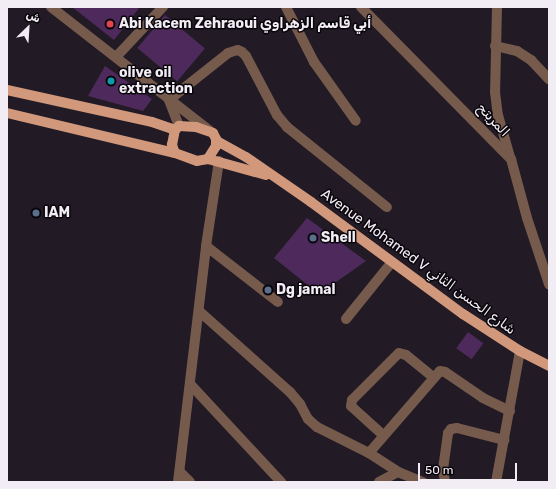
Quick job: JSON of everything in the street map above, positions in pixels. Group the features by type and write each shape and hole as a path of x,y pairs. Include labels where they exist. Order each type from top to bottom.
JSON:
{"main road":[{"path":"7,90 177,128 196,126 210,131 216,141 214,150 208,159 197,161 175,153 7,113"},
{"path":"175,153 172,145 177,128"},
{"name":"Avenue Mohamed V شارع الحسن الثاني","path":"216,141 246,157 312,202 463,314 520,351 549,365"},
{"name":"Avenue Mohamed V شارع الحسن الثاني","path":"208,159 274,177"}],"street":[{"path":"51,7 210,131"},
{"path":"116,57 163,7"},
{"path":"286,7 314,62 356,121"},
{"name":"المريتح","path":"362,7 511,159"},
{"path":"497,7 495,92 498,115 526,218 546,264 549,284"},
{"path":"495,46 522,54 531,60 549,79"},
{"path":"169,100 228,53 238,50 246,56 268,99 287,127 387,207"},
{"path":"169,100 177,128"},
{"path":"190,482 179,477 206,246 219,161"},
{"path":"206,246 278,302"},
{"path":"346,319 392,262"},
{"path":"199,312 290,392 313,423 369,453 398,472 423,482"},
{"path":"496,482 520,351"},
{"path":"383,436 351,406 352,400 399,353 406,355 433,377"},
{"path":"369,453 433,377 440,371 445,372 483,398 510,411"},
{"path":"190,384 281,482"},
{"path":"445,482 443,469 448,433 451,429 457,428 504,440"},
{"path":"379,482 398,472"}],"building":[{"name":"Abi Kacem Zehraoui أبي قاسم الزهراوي","path":"72,7 140,7 114,40"},
{"path":"165,15 205,48 177,81 137,48"},
{"name":"olive oil extraction","path":"105,66 152,99 143,111 88,96"},
{"name":"Shell","path":"307,218 366,261 319,294 274,258"},
{"path":"468,332 483,343 472,359 456,348"}],"place":[{"name":"Abi Kacem Zehraoui أبي قاسم الزهراوي","path":"110,24"},
{"name":"olive oil extraction","path":"111,81"},
{"name":"IAM","path":"36,213"},
{"name":"Shell","path":"313,238"},
{"name":"Dg jamal","path":"268,290"}]}
